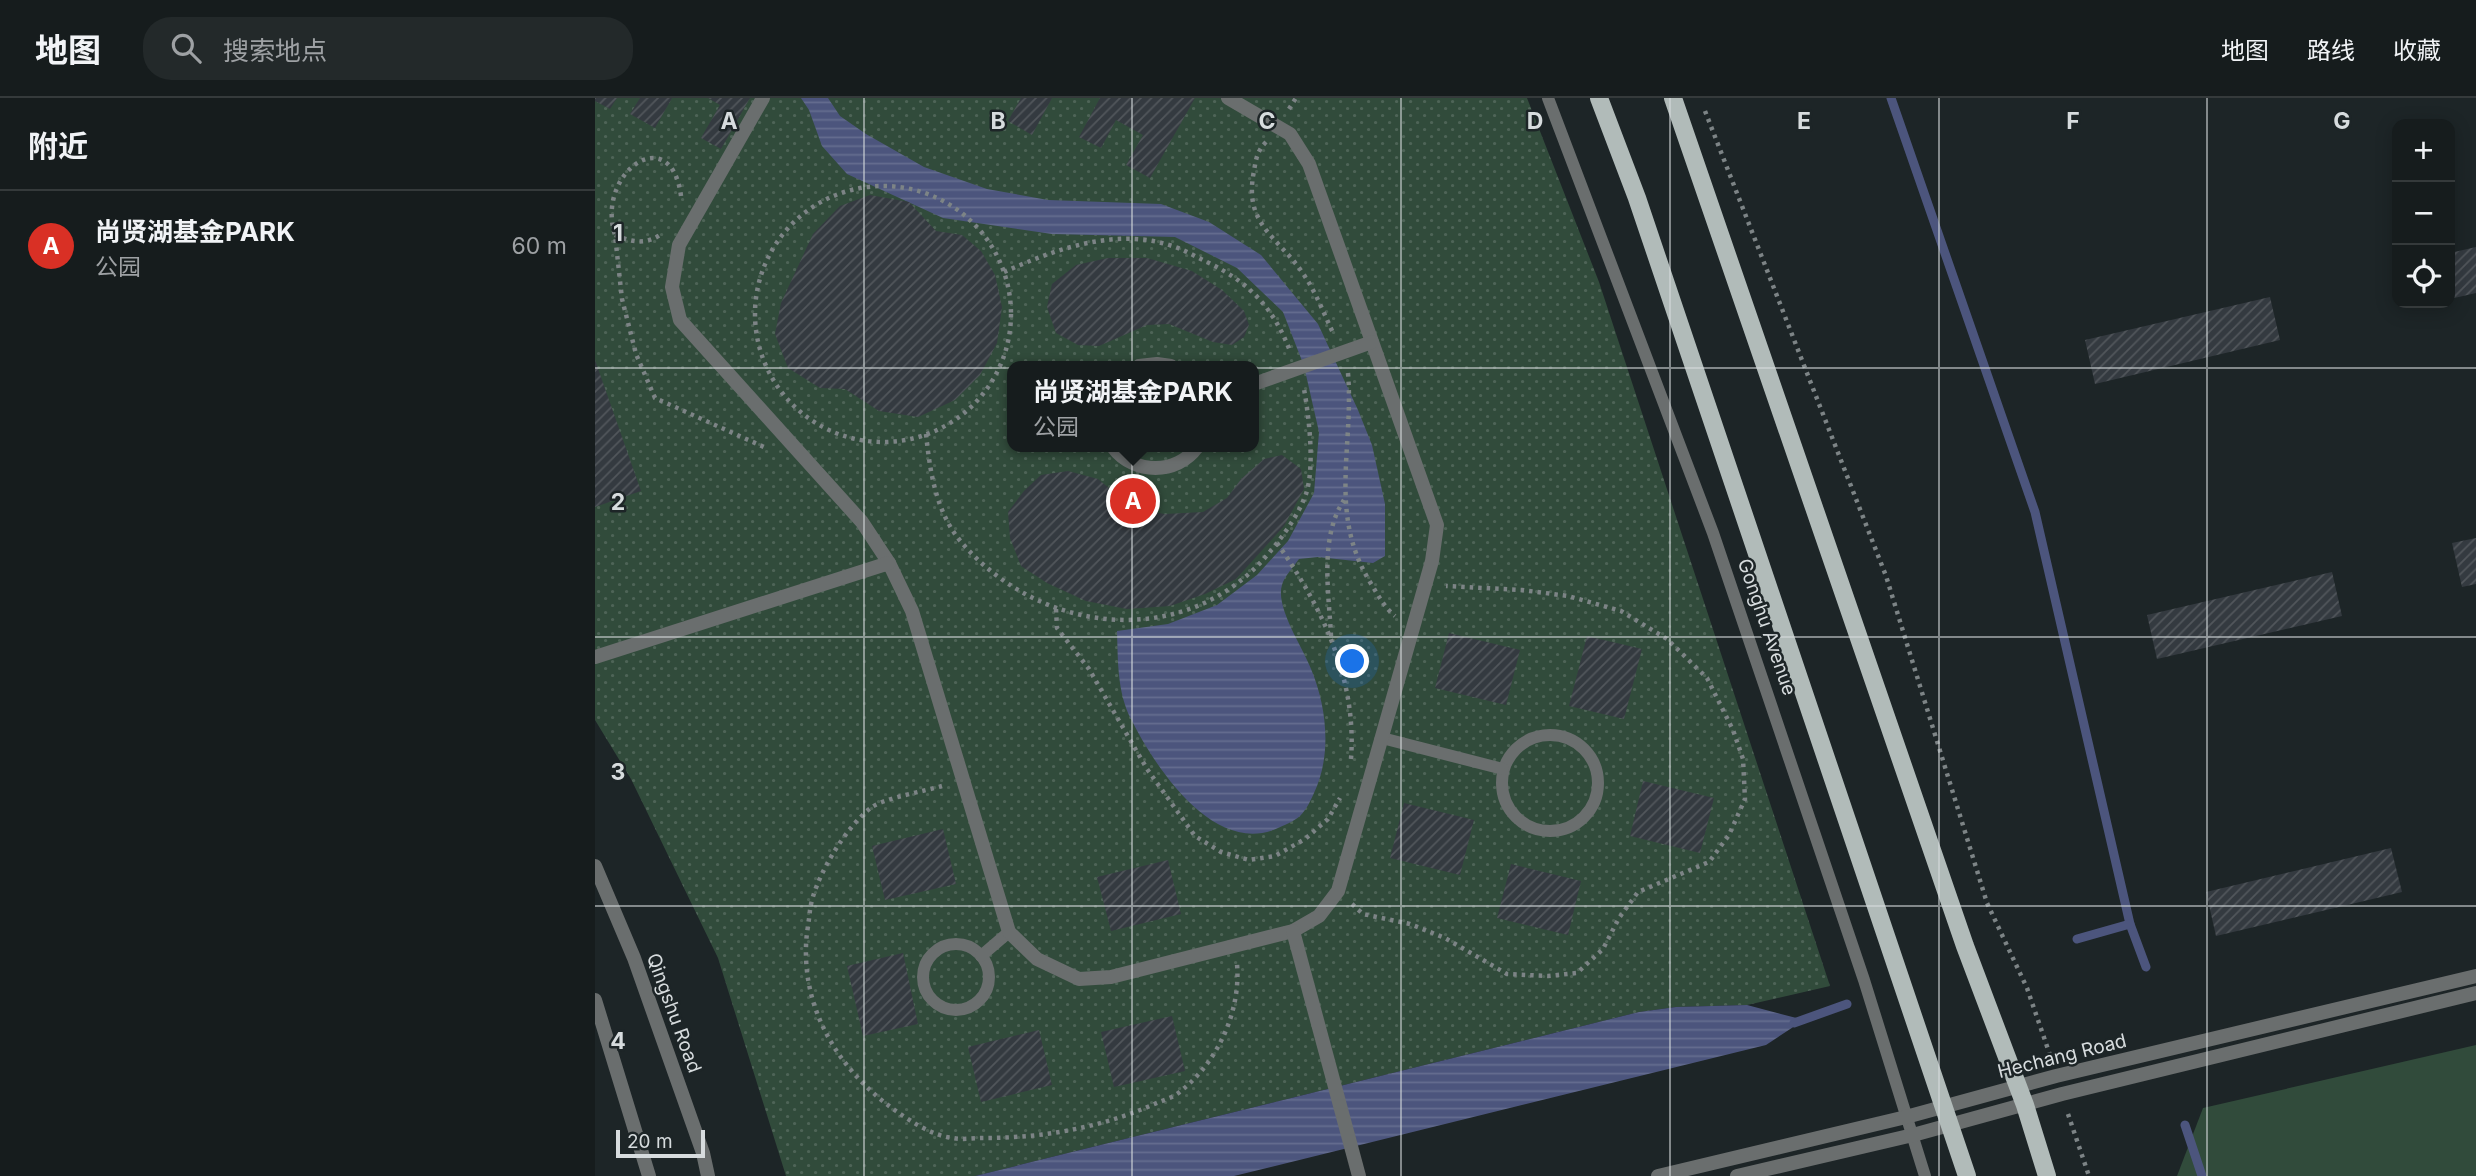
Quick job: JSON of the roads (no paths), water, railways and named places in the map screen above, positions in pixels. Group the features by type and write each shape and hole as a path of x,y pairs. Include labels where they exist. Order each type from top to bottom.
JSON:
{"main road":[{"name":"Gonghu Avenue","path":"1599,98 1641,211 1967,1176"},
{"path":"1673,98 1972,967 2025,1105 2047,1176"}],"street":[{"path":"763,98 679,244 672,287 680,320 862,522 889,563 912,611 1009,932 1037,959 1079,979 1111,978 1236,946 1293,931 1319,916 1338,891 1432,561 1437,525 1309,164 1290,134 1229,98"},
{"path":"1259,382 1372,342"},
{"path":"1119,452 1129,461 1146,468 1164,468 1181,462 1192,452"},
{"path":"595,657 889,563"},
{"name":"Qingshu Road","path":"595,866 634,958 703,1153 708,1176"},
{"path":"1293,931 1358,1172"},
{"name":"Hechang Road","path":"1658,1176 1906,1117 2017,1086 2476,976"},
{"name":"Hechang Road","path":"1737,1176 1913,1135 2075,1090 2476,993"},
{"path":"595,1000 649,1176"}],"lane":[{"name":"Gonghu Avenue","path":"1548,98 1713,533 1864,980 1925,1176"},
{"path":"1537,736 1569,738 1583,747 1593,760 1598,775 1598,790 1593,806 1577,822 1555,831 1539,830 1525,824 1513,814 1501,785 1503,769 1510,755 1522,743 1537,736"},
{"path":"1382,738 1503,769"},
{"path":"981,956 1009,932"},
{"path":"962,945 981,956 989,977 987,987 975,1004 955,1010 935,1003 928,995 923,975 925,964 940,948 962,945"}],"water":[{"path":"801,98 828,98 840,116 866,134 924,167 987,189 1048,200 1161,204 1209,222 1261,255 1318,324 1372,445 1385,504 1385,556 1373,563 1318,557 1299,559 1282,585 1282,604 1316,684 1325,731 1320,778 1307,806 1296,819 1278,828 1254,834 1231,830 1210,819 1189,802 1155,760 1126,709 1119,676 1117,631 1168,624 1217,605 1257,575 1288,541 1314,493 1319,432 1304,366 1283,312 1237,268 1175,237 1052,234 943,218 847,174 822,146 809,110"},
{"path":"1747,1005 1804,1020 1766,1045 1234,1176 975,1176 1639,1012 1676,1007"}],"waterway":[{"path":"1891,98 2035,512 2130,924 2146,967"},
{"path":"2077,939 2130,924"},
{"path":"1794,1023 1847,1004"},
{"path":"2185,1125 2202,1176"}],"place":[{"name":"尚贤湖基金PARK","path":"1133,501"}]}
